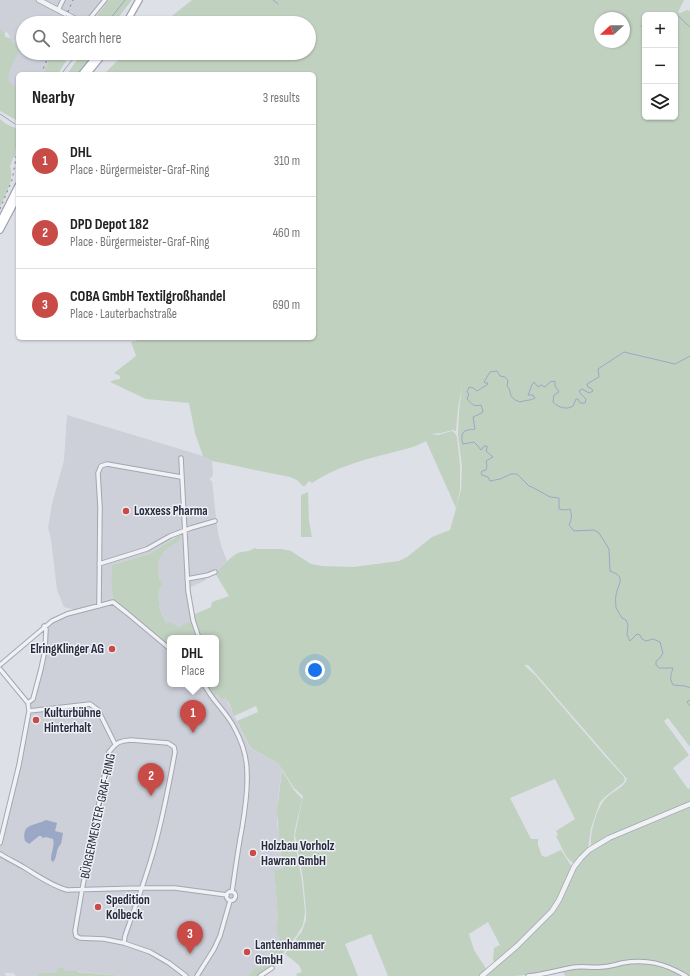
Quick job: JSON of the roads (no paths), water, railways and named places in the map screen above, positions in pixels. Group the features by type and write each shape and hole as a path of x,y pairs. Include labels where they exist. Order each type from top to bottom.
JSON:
{"main road":[{"path":"129,16 139,0"},
{"path":"84,72 93,60"},
{"path":"89,72 98,60"},
{"path":"0,222 16,190"},
{"path":"0,230 16,200"}],"street":[{"path":"39,0 69,16"},
{"path":"58,10 63,0"},
{"path":"92,16 105,0"},
{"path":"181,458 187,579 193,620 198,635"},
{"path":"99,606 100,507 98,473 101,466 107,464 181,477"},
{"path":"100,564 147,549 184,530 215,521"},
{"path":"187,579 208,575 215,572"},
{"path":"0,665 44,626 55,619 67,614 113,602 167,646"},
{"path":"28,703 33,699 45,650 46,629 44,626"},
{"path":"0,669 28,703 29,712 19,765 0,843"},
{"path":"206,687 210,696 217,703 235,729 241,743 247,765 246,798 232,892 235,894 236,898 230,901"},
{"path":"29,712 90,704 98,710 115,744"},
{"name":"BÜRGERMEISTER-GRAF-RING","path":"124,943 154,848 167,793 175,752 174,747 168,743 131,740 120,741 115,744 109,752 75,931 76,936 80,938 124,943 150,952 186,976"},
{"path":"482,976 517,946 552,911 559,900 574,867 587,852 597,844 609,838 690,804"},
{"path":"0,854 57,887 67,890 175,888 227,895 229,892 232,892"},
{"path":"197,976 214,949 220,936 230,901 227,898 227,895"},
{"path":"528,976 578,967 599,968 623,963 642,962 657,963 673,968 686,976"},
{"path":"260,976 272,968"}],"water":[{"path":"46,820 57,823 55,831 63,833 61,844 53,862 51,860 54,844 53,839 39,836 29,844 25,841 24,835 27,828"}],"waterway":[{"path":"112,16 125,0"},
{"path":"273,0 278,4"},
{"path":"678,16 690,27"},
{"path":"63,72 72,60"},
{"path":"0,114 15,124"},
{"path":"690,356 675,364 624,352 598,369 599,377 587,384 593,391 589,393 582,389 579,391 586,399 585,403 580,403 578,399 576,399 573,406 568,408 560,407 553,402 554,395 559,392 555,386 555,381 550,382 545,387 541,385 538,387 534,382 528,395 533,395 535,398 520,402 512,398 507,386 508,380 505,377 500,376 497,371 490,372 484,382 488,383 487,385 477,391 469,387 467,399 474,405 481,405 483,411 482,413 473,417 475,429 464,432 462,437 463,444 474,442 481,450 484,446 487,446 486,451 493,457 486,461 486,470 482,471 481,473 482,475 488,477 490,481 500,479 511,474 517,474 529,486 550,497 559,498 559,509 570,509 571,521 569,525 574,531 594,530 599,533 609,549 610,571 615,573 620,578 616,597 616,608 622,618 626,620 628,625 627,635 630,641 637,634 646,641 653,639 660,642 663,653 656,661 656,665 659,668 673,668 671,675 673,685 690,688"},
{"path":"690,700 687,702 690,706"}],"railway":[{"path":"66,16 73,0"},
{"path":"42,72 47,60"},
{"path":"0,209 12,180 16,157"}],"place":[{"name":"Loxxess Pharma","path":"126,511"},
{"name":"ElringKlinger AG","path":"112,649"},
{"name":"Kulturbühne Hinterhalt","path":"36,720"},
{"name":"DHL","path":"193,733"},
{"name":"DPD Depot 182","path":"151,796"},
{"name":"Holzbau Vorholz Hawran GmbH","path":"253,853"},
{"name":"Spedition Kolbeck","path":"98,907"},
{"name":"Lantenhammer GmbH","path":"247,952"},
{"name":"COBA GmbH Textilgroßhandel","path":"190,954"}]}
